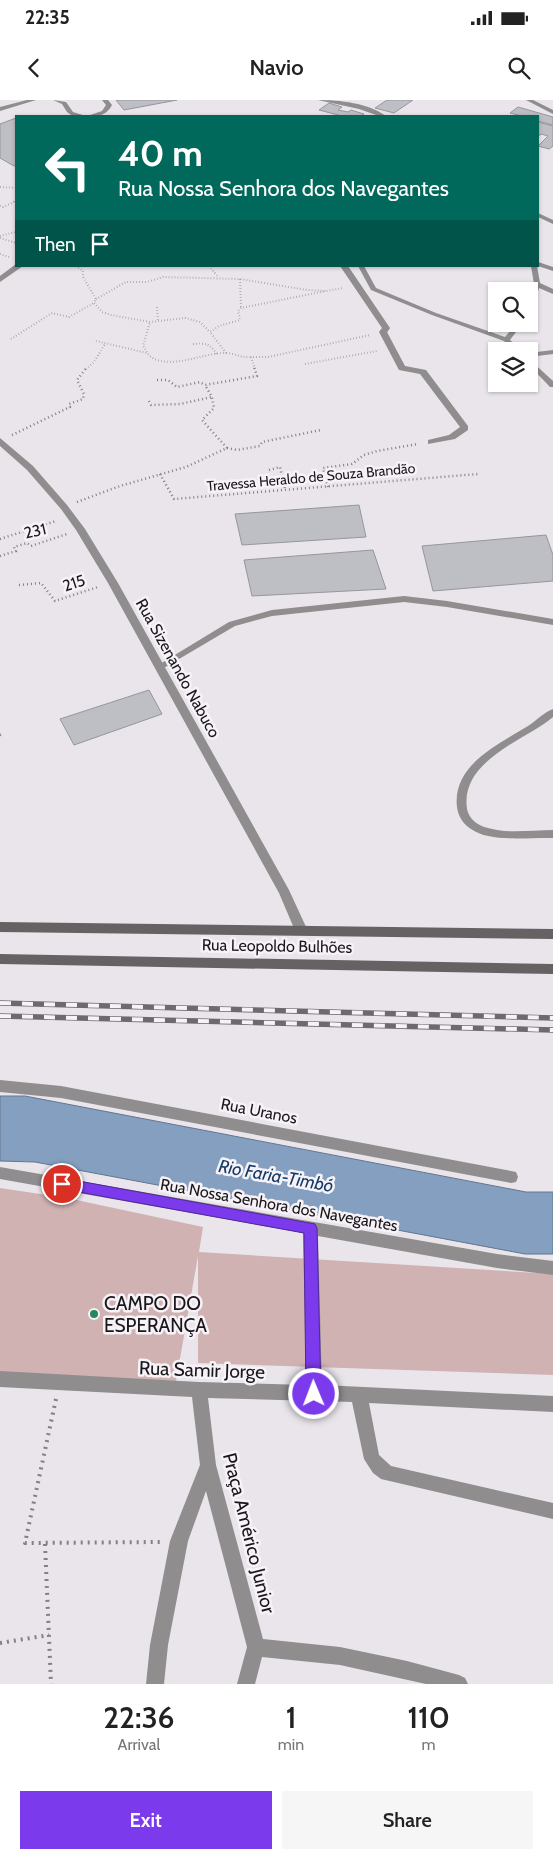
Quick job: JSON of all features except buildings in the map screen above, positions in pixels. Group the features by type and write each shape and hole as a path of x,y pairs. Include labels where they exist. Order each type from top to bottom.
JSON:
{"main road":[{"name":"Rua Leopoldo Bulhões","path":"0,927 301,929 553,934"},
{"name":"Rua Leopoldo Bulhões","path":"0,959 553,969"}],"street":[{"path":"0,280 18,267"},
{"path":"345,267 386,328 383,332 402,368 423,372 465,428 452,437 431,442"},
{"name":"Rua Sizenando Nabuco","path":"3,439 67,512 113,582 285,893 301,929"},
{"name":"Rua Uranos","path":"0,1086 62,1092 511,1177"},
{"name":"Rua Nossa Senhora dos Navegantes","path":"0,1173 497,1261 553,1268"},
{"path":"310,1228 314,1394"},
{"name":"Rua Samir Jorge","path":"0,1379 199,1390 359,1394 553,1404"},
{"name":"Praça Américo Junior","path":"199,1390 208,1465 256,1647 246,1684"},
{"path":"359,1394 372,1459 379,1468 387,1473 553,1511"},
{"path":"155,1684 159,1645 179,1541 208,1465"},
{"path":"256,1647 340,1656 407,1670 459,1684"}],"lane":[{"path":"0,109 33,100"},
{"path":"56,100 64,103 68,112 72,115"},
{"path":"100,115 107,111 109,105 105,100"},
{"path":"320,100 353,106 381,115"},
{"path":"353,106 365,100"},
{"path":"529,100 553,112"},
{"path":"539,218 553,215"},
{"path":"539,218 553,222"},
{"path":"539,264 553,269"},
{"path":"362,267 374,289 508,342"},
{"path":"534,267 537,282"},
{"path":"538,284 553,292"},
{"path":"506,340 512,332"},
{"path":"538,354 553,352"},
{"path":"538,370 553,385"},
{"path":"159,667 232,624 272,613 404,599 448,604 553,622"},
{"path":"553,712 480,762 468,775 460,800 468,820 475,827 487,832 553,834"}],"path":[{"path":"0,187 15,188"},
{"path":"0,206 3,207 15,201"},
{"path":"0,237 15,232"},
{"path":"0,237 15,243"},
{"path":"77,267 83,271 83,277 96,299"},
{"path":"210,267 218,277"},
{"path":"11,339 52,313 69,317 126,282 147,282 162,277 218,277 307,290 326,291 358,286"},
{"path":"210,332 219,326 240,320 238,311 241,310 240,279"},
{"path":"241,308 324,293 326,291"},
{"path":"94,303 102,312 131,320 150,322 185,318 200,322 226,353"},
{"path":"157,307 158,321"},
{"path":"150,322 143,346 152,359 169,362 226,353 241,358 268,357 383,332"},
{"path":"96,341 147,353"},
{"path":"193,344 206,343 212,347 216,355"},
{"path":"3,439 60,413 70,407 69,404 83,399 84,394 77,380 78,376 94,362 105,344"},
{"path":"305,364 392,348"},
{"path":"205,385 257,376 251,357"},
{"path":"156,380 165,379 173,382 177,387 200,382 205,385 212,397 214,408 202,420 227,448 237,450 260,446 262,442 321,430"},
{"path":"149,401 151,405 161,406 212,397"},
{"path":"328,487 323,468 352,464 364,455 377,451 431,442"},
{"name":"231","path":"0,539 67,512 120,486 186,467 227,448"},
{"path":"269,470 280,467 285,490"},
{"name":"Travessa Heraldo de Souza Brandão","path":"160,474 174,499 478,474"},
{"name":"231","path":"0,556 16,551 14,548 27,543 31,546 80,530"},
{"name":"215","path":"19,585 40,583 55,601 113,582"},
{"path":"60,1383 25,1543 179,1541"},
{"path":"45,1544 51,1684"},
{"path":"0,1643 49,1635"}],"shaded area":[{"path":"0,1188 67,1198 203,1227 199,1252 553,1274 553,1375 198,1363 198,1256 175,1387 0,1376"}],"water":[{"name":"Rio Faria-Timbó","path":"0,1096 25,1096 526,1192 553,1192 553,1254 525,1254 35,1162 0,1161"}],"railway":[{"path":"0,1003 553,1018"},
{"path":"0,1016 553,1030"}],"place":[{"name":"CAMPO DO ESPERANÇA","path":"94,1314"}],"route":[{"path":"62,1184 310,1228 314,1394"}]}
